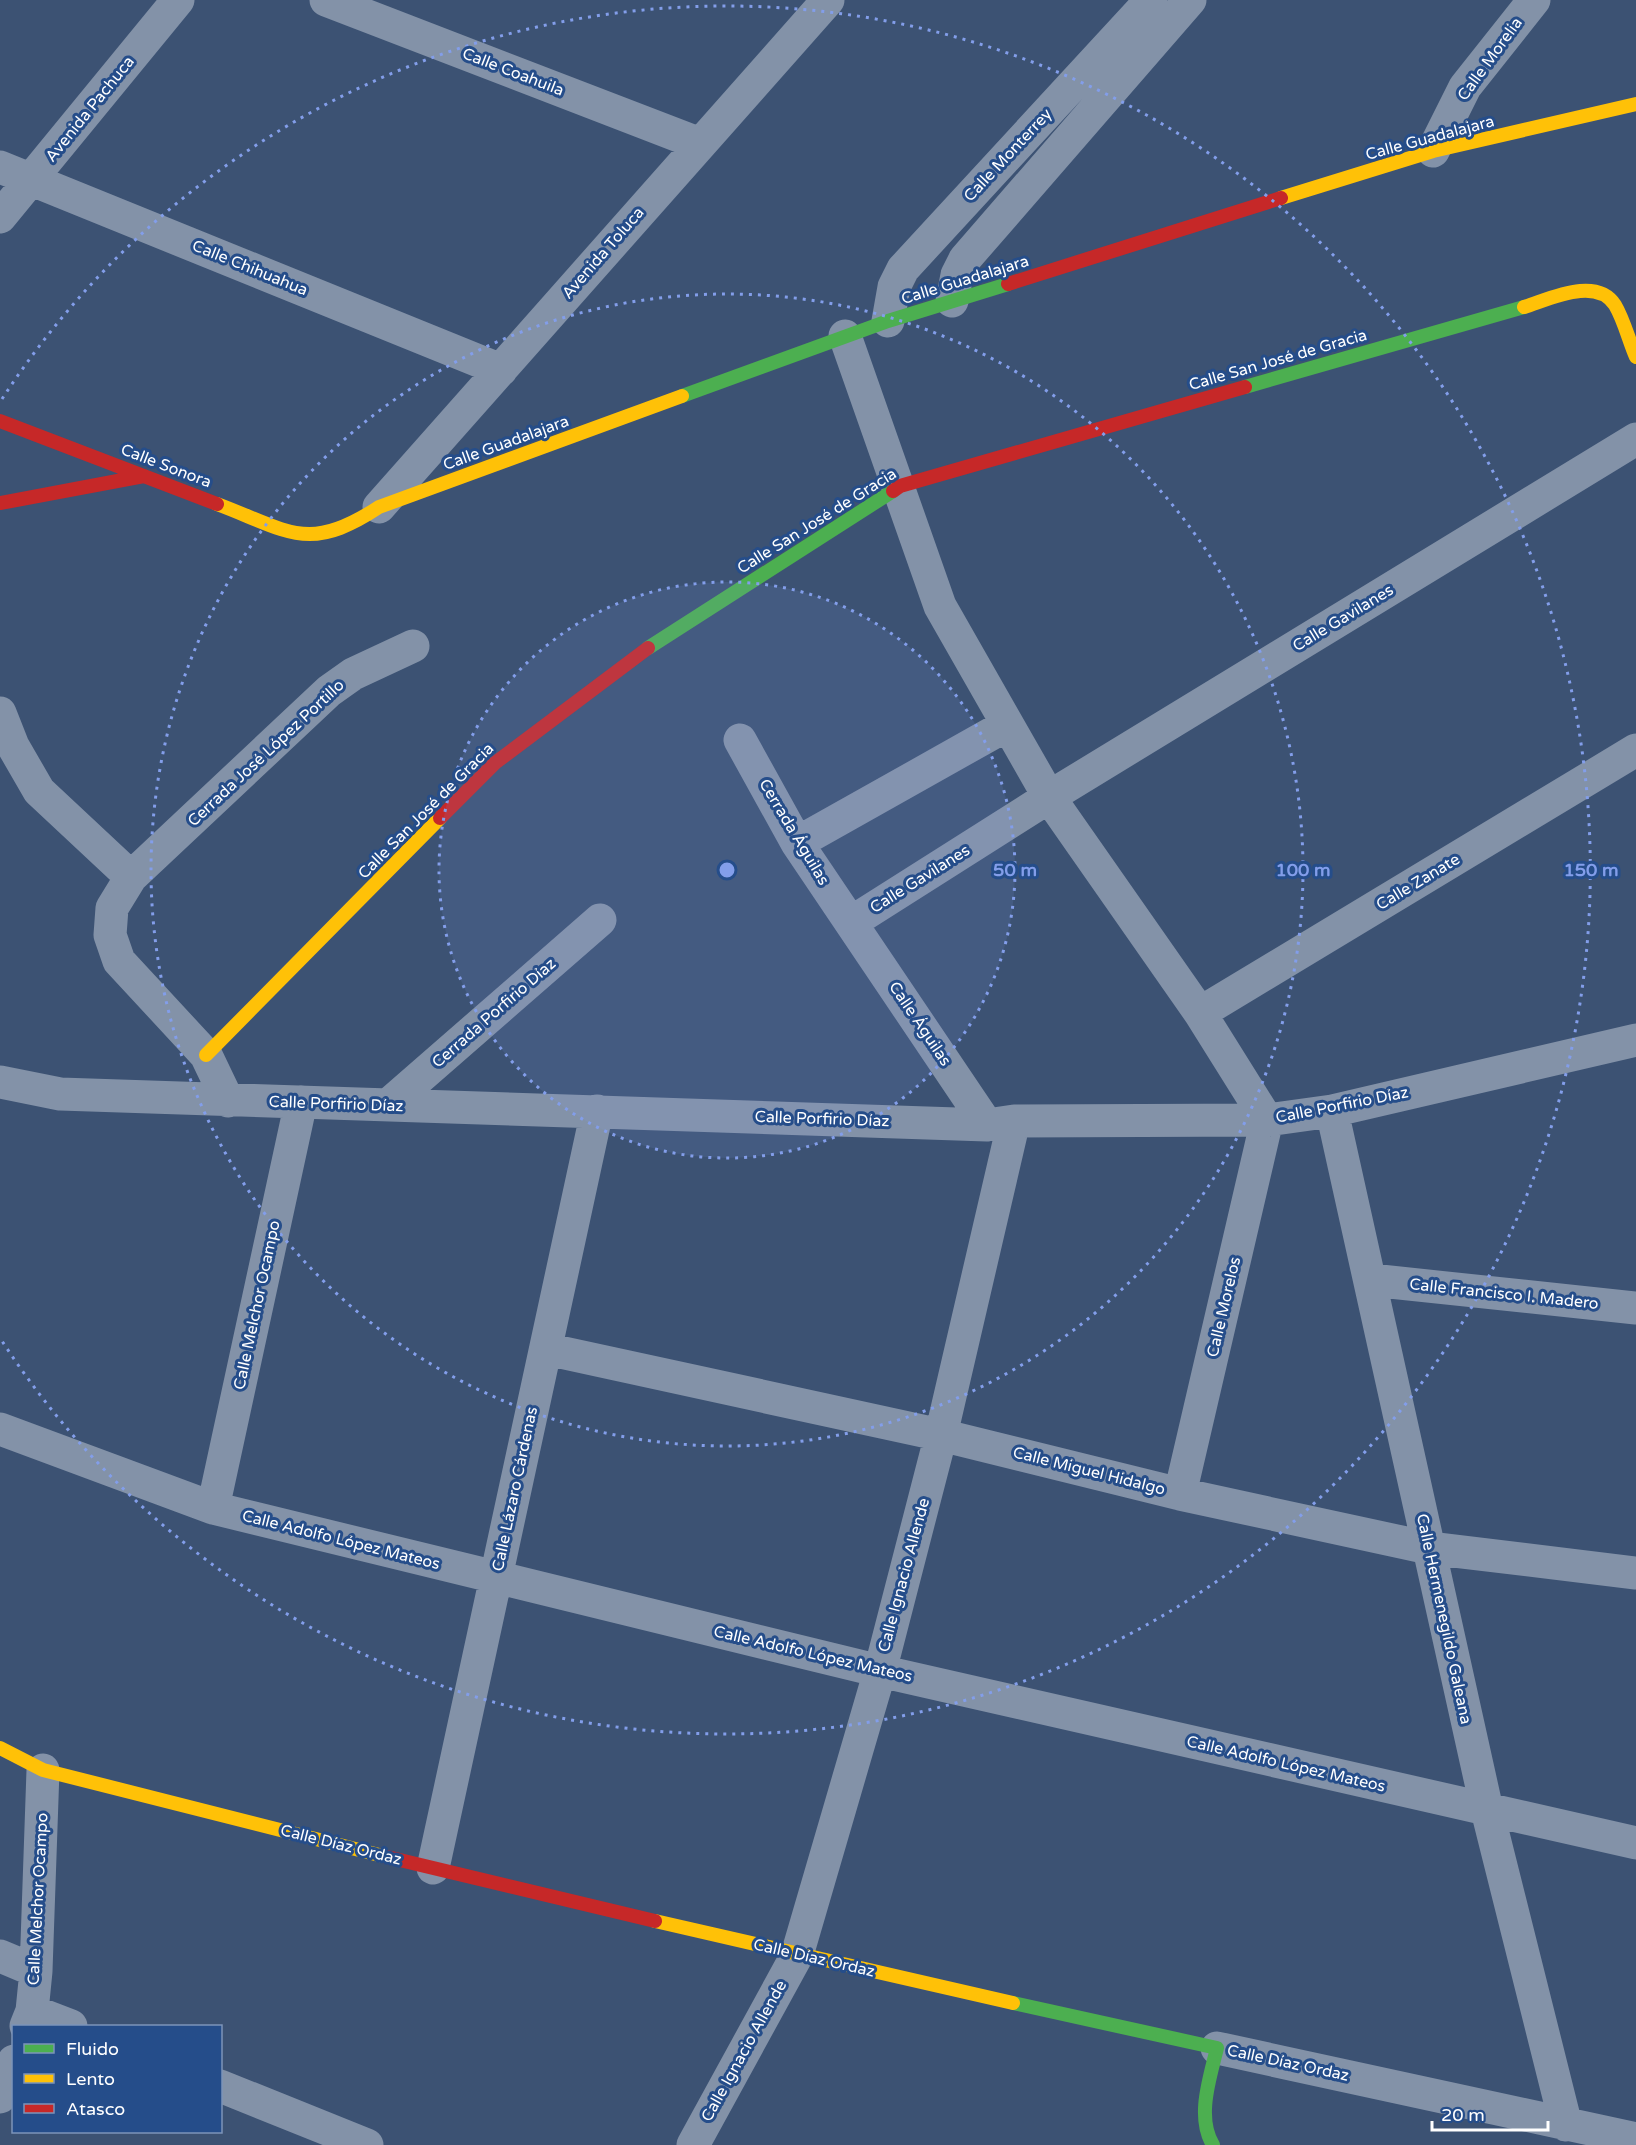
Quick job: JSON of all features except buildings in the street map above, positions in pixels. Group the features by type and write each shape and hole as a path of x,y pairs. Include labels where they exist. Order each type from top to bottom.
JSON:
{"street":[{"name":"Avenida Pachuca","path":"0,217 33,180 178,0"},
{"name":"Calle Coahuila","path":"326,0 700,144"},
{"name":"Avenida Toluca","path":"379,507 828,0"},
{"name":"Calle Monterrey","path":"888,321 894,287 903,269 1151,0"},
{"name":"Calle Monterrey","path":"952,301 957,275 966,259 1190,0"},
{"name":"Calle Morelia","path":"1433,151 1465,87 1534,0"},
{"name":"Calle Guadalajara","path":"321,536 345,530 379,507 888,321 1433,151 1636,104"},
{"name":"Calle Chihuahua","path":"0,167 501,370"},
{"name":"Calle San José de Gracia","path":"206,1055 495,763 668,634 900,486 1579,291 1598,291 1614,304 1636,357"},
{"path":"845,336 900,486 940,606 1049,797 1200,1013 1267,1120"},
{"name":"Calle Sonora","path":"0,421 300,535 321,536"},
{"name":"Calle Gavilanes","path":"852,922 1049,797 1636,439"},
{"path":"0,503 144,476"},
{"name":"Cerrada José López Portillo","path":"228,1101 206,1055 119,961 110,935 112,908 131,877 329,691 353,674 413,646"},
{"path":"0,713 13,746 39,791 131,877"},
{"path":"797,843 1007,725"},
{"name":"Cerrada Águilas","path":"740,740 797,843 852,922"},
{"name":"Calle Zanate","path":"1200,1013 1636,750"},
{"name":"Cerrada Porfirio Díaz","path":"388,1105 600,920"},
{"name":"Calle Águilas","path":"852,922 1001,1123"},
{"name":"Calle Porfirio Díaz","path":"0,1082 60,1094 228,1101 1001,1123 1267,1120 1332,1111 1636,1040"},
{"name":"Calle Melchor Ocampo","path":"213,1508 301,1102"},
{"name":"Calle Lázaro Cárdenas","path":"433,1868 597,1111"},
{"name":"Calle Hermenegildo Galeana","path":"1332,1111 1486,1810 1566,2125"},
{"name":"Calle Morelos","path":"1180,1494 1267,1120"},
{"name":"Calle Ignacio Allende","path":"693,2145 797,1954 880,1671 941,1435 1001,1123"},
{"name":"Calle Francisco I. Madero","path":"1371,1280 1636,1308"},
{"name":"Calle Miguel Hidalgo","path":"546,1349 941,1435 1180,1494 1429,1548 1636,1573"},
{"name":"Calle Adolfo López Mateos","path":"0,1429 213,1508 880,1671 1636,1843"},
{"name":"Calle Díaz Ordaz","path":"0,1748 43,1770 433,1868 797,1954 1636,2139"},
{"name":"Calle Melchor Ocampo","path":"29,2019 36,1971 43,1770"},
{"path":"0,1956 36,1971"},
{"path":"29,2019 65,2025"},
{"path":"1213,2145 1208,2140 1204,2112 1217,2048"},
{"path":"0,2097 12,2066"},
{"path":"222,2087 367,2145"}],"traffic: fast":[{"path":"682,396 888,321 1008,284"},
{"path":"1245,387 1524,307"},
{"path":"648,648 893,491"},
{"path":"1013,2003 1217,2048 1208,2084 1205,2110 1205,2122 1213,2145"}],"traffic: slow":[{"path":"1281,198 1433,151 1636,104"},
{"path":"1524,307 1572,292 1596,292 1607,296 1618,311 1636,357"},
{"path":"217,504 281,529 298,533 316,534 334,530 379,507 682,396"},
{"path":"206,1055 440,818"},
{"path":"0,1748 43,1770 383,1856"},
{"path":"655,1921 1013,2003"}],"traffic: jam":[{"path":"1008,284 1281,198"},
{"path":"893,491 900,486 1245,387"},
{"path":"0,421 217,504"},
{"path":"0,503 144,476"},
{"path":"440,818 495,763 648,648"},
{"path":"383,1856 655,1921"}]}
